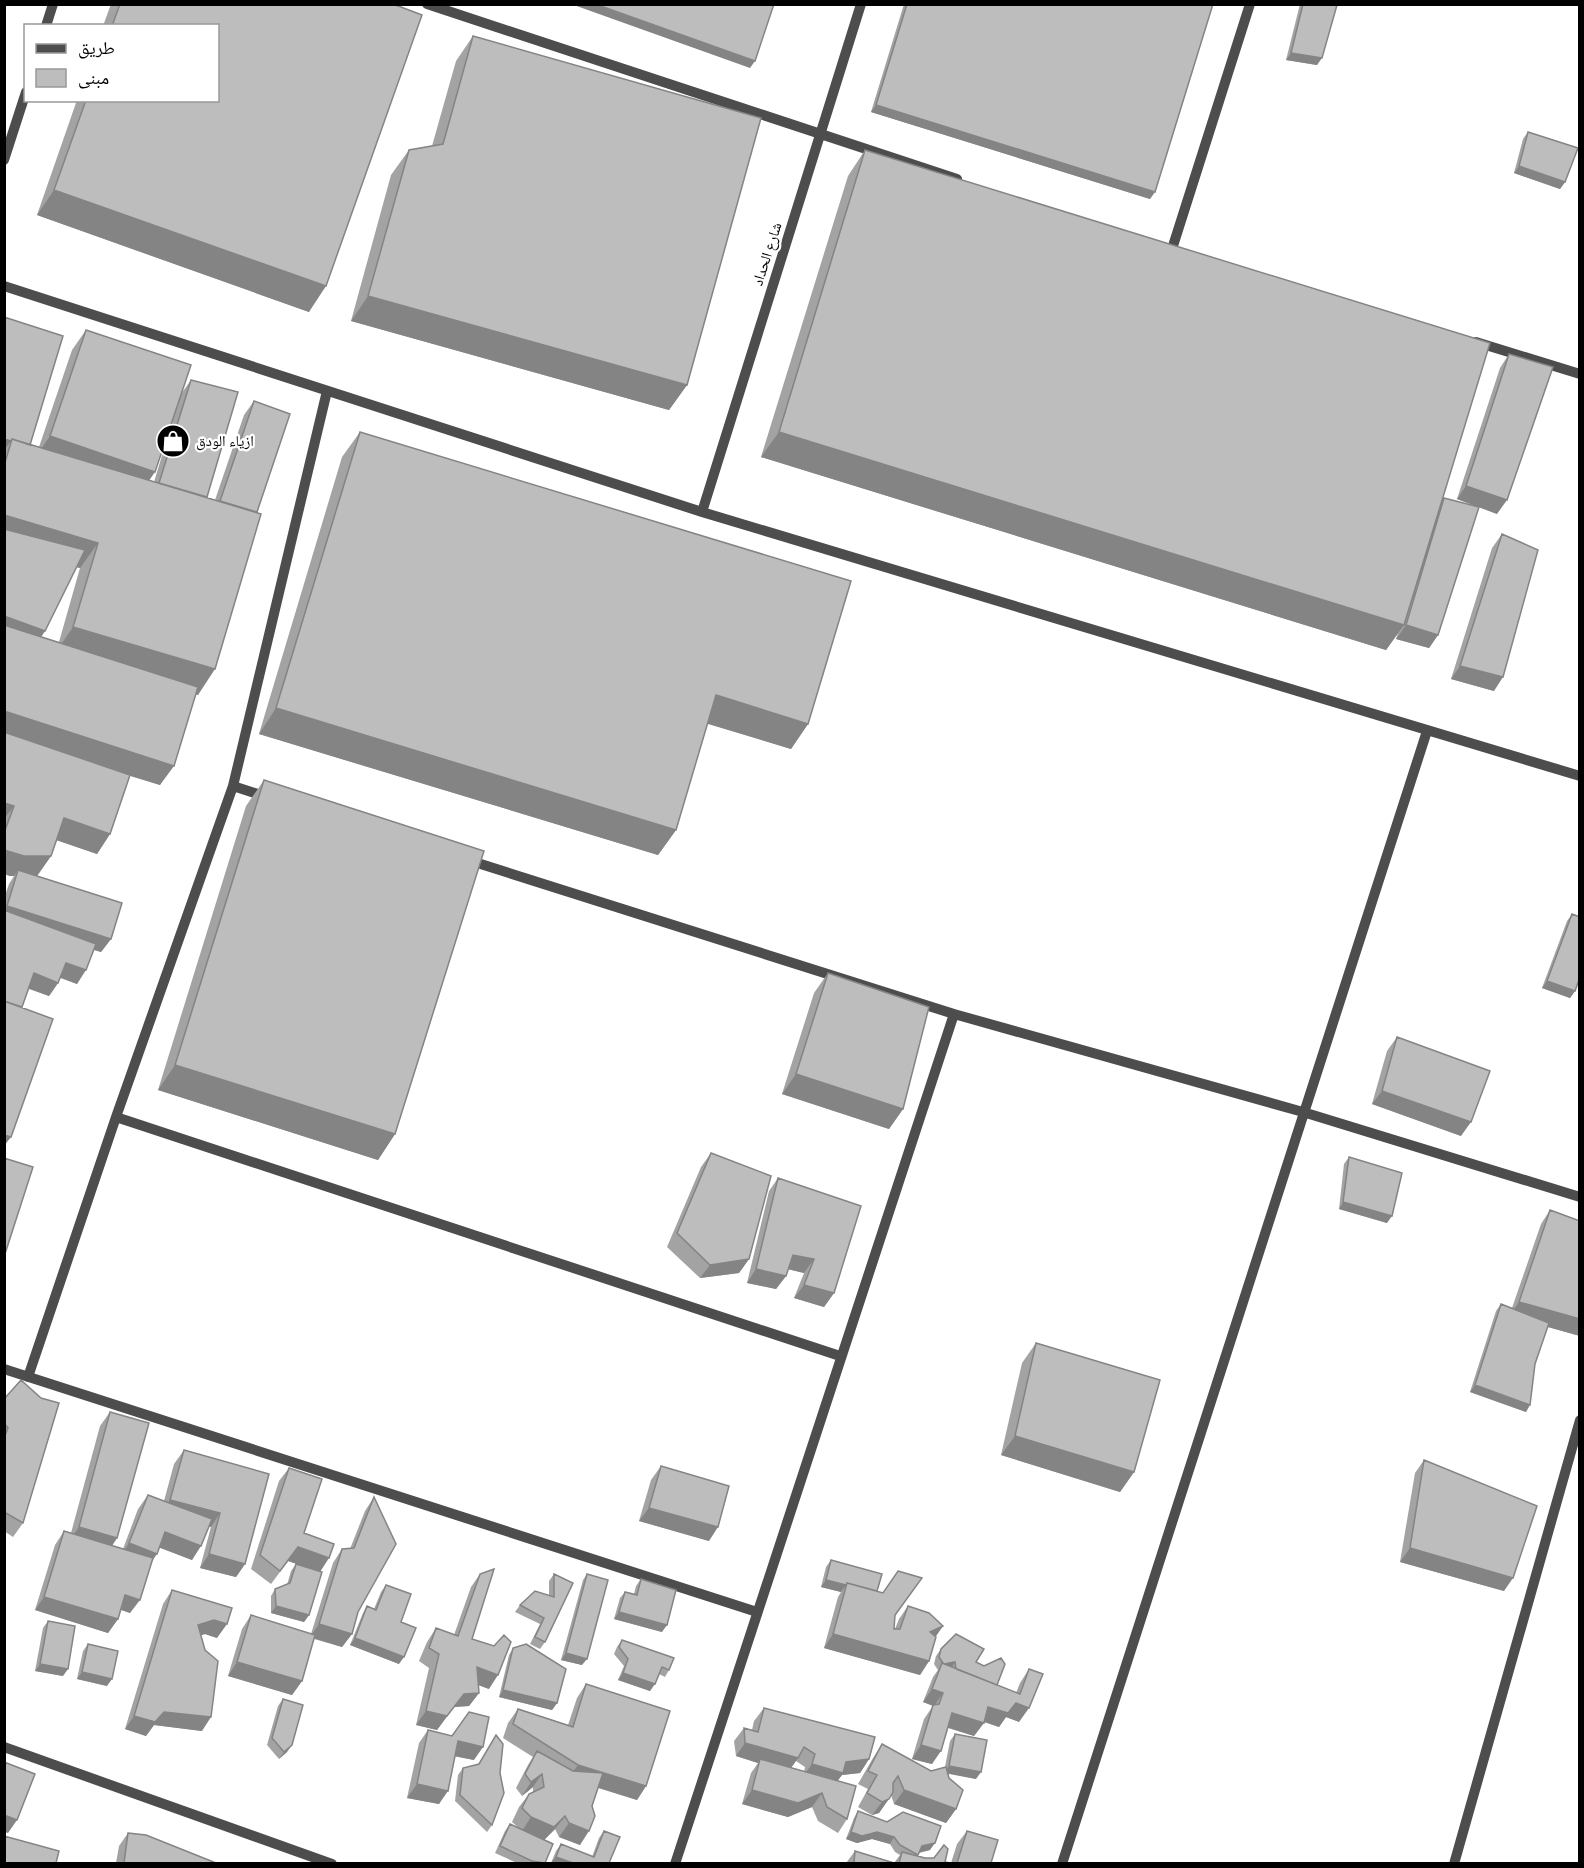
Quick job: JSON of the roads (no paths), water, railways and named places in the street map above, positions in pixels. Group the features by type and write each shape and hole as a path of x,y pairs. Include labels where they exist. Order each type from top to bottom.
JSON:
{"street":[{"path":"47,24 52,4"},
{"name":"شارع الحداد","path":"702,512 861,4"},
{"path":"1172,249 1250,4"},
{"path":"431,5 968,182"},
{"path":"4,160 24,98"},
{"path":"1160,245 1183,252"},
{"path":"4,286 702,512 1580,776"},
{"path":"1466,339 1580,374"},
{"path":"28,1377 116,1117 233,786 327,392"},
{"path":"1062,1863 1427,731"},
{"path":"233,786 278,800"},
{"path":"458,857 954,1014 1303,1112 1580,1197"},
{"path":"675,1863 954,1014"},
{"path":"116,1117 840,1356"},
{"path":"4,1369 757,1612"},
{"path":"1454,1863 1580,1420"},
{"path":"4,1747 332,1863"}],"place":[{"name":"ازياء الودق","path":"173,441"}]}
